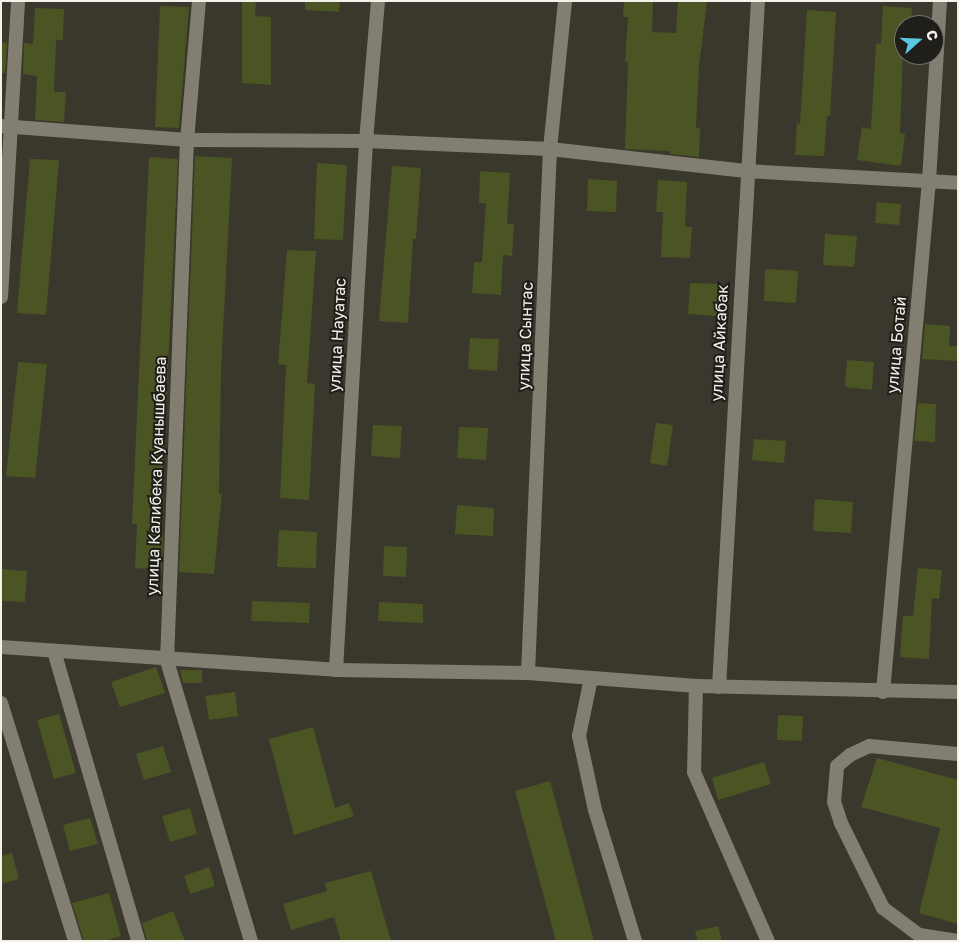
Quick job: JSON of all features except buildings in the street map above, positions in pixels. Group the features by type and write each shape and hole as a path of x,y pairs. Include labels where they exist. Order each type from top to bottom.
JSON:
{"street":[{"path":"1,297 6,126 18,1"},
{"name":"улица Калибека Куанышбаева","path":"199,1 187,140 167,661 251,941"},
{"name":"улица Науатас","path":"336,670 366,141 378,1"},
{"name":"улица Сынтас","path":"528,673 550,149 564,1"},
{"name":"улица Айкабак","path":"719,687 746,171 758,1"},
{"name":"улица Ботай","path":"883,692 928,182 940,1"},
{"path":"6,126 187,140 366,141 550,149 746,171 958,183"},
{"path":"1,647 167,661 336,670 528,673 696,686 883,692 958,692"},
{"path":"54,651 138,941"},
{"path":"591,678 579,736 595,810 635,941"},
{"path":"696,686 694,772 768,941"},
{"path":"1,703 75,941"},
{"path":"958,754 869,746 850,754 837,766 834,802 841,823 883,908 919,934 958,941"}]}
